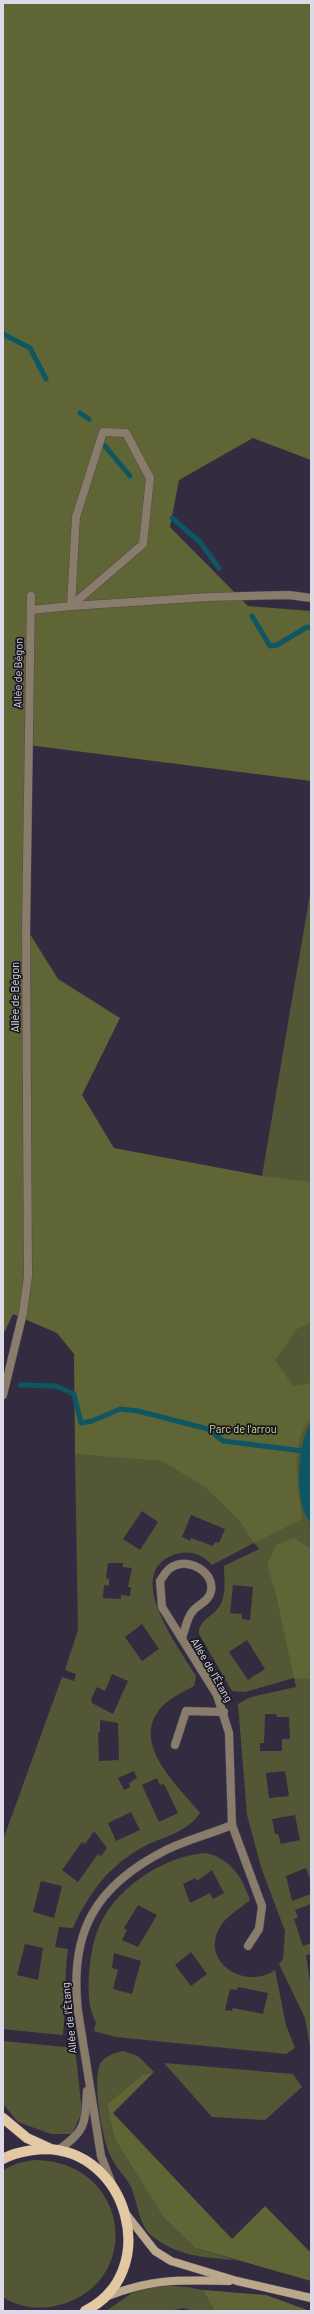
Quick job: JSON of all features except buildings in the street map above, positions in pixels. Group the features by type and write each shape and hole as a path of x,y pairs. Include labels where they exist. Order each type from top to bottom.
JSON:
{"main road":[{"path":"3,2118 28,2138 88,2162 112,2184 126,2214 155,2251 171,2261 237,2281 311,2298"},
{"path":"3,2159 30,2150 55,2150"},
{"path":"85,2311 102,2298 120,2274 126,2259 129,2229 126,2214"},
{"path":"102,2298 130,2288 160,2281 237,2281"}],"street":[{"path":"103,432 126,433 150,478 143,544 71,606 76,517 78,510 103,432"},
{"path":"30,610 208,597 289,595 311,598"},
{"name":"Allée de Bégon","path":"3,1396 23,1313 28,1276 26,923 31,596"},
{"name":"Allée de l'Étang","path":"182,1638 192,1612 204,1602 211,1592 211,1582 202,1569 188,1563 172,1567 160,1581 162,1607 217,1695 224,1712 229,1733 232,1825 262,1906 259,1929 248,1946"},
{"name":"Allée de l'Étang","path":"175,1744 186,1711 224,1712"},
{"name":"Allée de l'Étang","path":"112,2184 101,2156 76,1987 76,1964 82,1934 95,1909 120,1879 138,1866 167,1850 232,1825"},
{"name":"Allée de l'Étang","path":"55,2150 78,2135 83,2126 88,2076"}],"green space":[{"name":"Parc de l'arrou","path":"3,3 311,3 311,460 253,438 179,480 170,527 248,606 311,611 311,781 28,745 28,931 58,979 120,1018 82,1095 114,1148 262,1176 311,1182 311,1323 297,1329 275,1360 293,1386 311,1383 311,1418 299,1441 297,1453 297,1480 302,1519 254,1543 240,1521 205,1487 162,1461 75,1454 74,1354 57,1333 13,1314 3,1335"},
{"name":"Parc de l'arrou","path":"311,888 311,1882 306,1868 286,1876 292,1901 311,1894 311,1904 295,1910 298,1917 294,1919 303,1946 311,1943 311,1954 306,1955 311,1989 311,2053 305,2018 279,1964 283,1959 285,1931 261,1867 247,1815 238,1704 251,1697 296,1687 294,1678 245,1692 232,1691 199,1634 199,1629 203,1622 219,1607 222,1602 224,1566 259,1549 254,1543 212,1565 204,1558 196,1554 186,1552 176,1554 160,1563 153,1577 154,1593 159,1612 178,1648 196,1676 194,1686 179,1694 160,1708 151,1726 151,1740 155,1753 162,1767 200,1813 183,1829 147,1845 122,1860 102,1880 86,1902 73,1928 59,1927 55,1947 68,1949 63,2034 3,2029 3,1840 62,1677 74,1681 76,1674 65,1670 78,1630 75,1454 105,1456 226,1363 262,1176","holes":["142,1511 158,1522 140,1550 123,1539","191,1515 225,1529 219,1543 215,1542 213,1546 191,1538 190,1541 182,1537","108,1563 123,1563 123,1567 132,1568 128,1587 131,1587 130,1596 121,1595 121,1599 103,1598 104,1585 109,1586 109,1579 106,1578","233,1585 253,1587 250,1620 242,1619 242,1614 230,1613","142,1624 159,1649 142,1661 125,1637","247,1640 265,1669 248,1680 229,1652","112,1674 128,1681 113,1714 92,1703 91,1699 97,1687 105,1691","265,1714 276,1714 277,1717 289,1717 290,1739 282,1739 282,1751 260,1751 260,1743 264,1743","100,1720 118,1723 119,1760 99,1761 98,1733 100,1732","134,1771 137,1778 129,1783 130,1787 124,1790 118,1778","285,1771 289,1796 269,1798 266,1773","157,1778 160,1785 164,1784 178,1813 159,1822 142,1785","131,1812 140,1830 116,1841 108,1823","295,1815 300,1840 281,1844 278,1834 275,1834 272,1819","94,1831 107,1848 101,1856 98,1854 78,1882 62,1870 82,1842 85,1844","41,1881 62,1886 54,1918 33,1912","25,1944 43,1948 38,1980 17,1975"]},
{"path":"294,1538 311,1549 311,1679 294,1678 276,1594 267,1565 276,1545"},
{"path":"206,1853 215,1856 229,1864 243,1884 250,1900 230,1916 220,1927 215,1940 216,1951 221,1962 229,1970 239,1975 251,1977 263,1976 275,1970 286,2025 295,2048 286,2054 116,2037 94,2031 96,2022 91,2011 89,1999 89,1969 97,1932 104,1917 114,1902 126,1889 141,1878 156,1868 189,1856","holes":["212,1870 224,1893 213,1899 210,1893 190,1903 183,1884 195,1878 197,1881","138,1905 157,1915 138,1947 122,1940 127,1930 124,1928","191,1952 207,1974 191,1986 175,1965","114,1953 141,1961 132,1994 113,1989 118,1970 112,1968","238,1987 268,1993 263,2014 233,2008 232,2011 225,2010 230,1989 237,1990"]},
{"path":"3,2041 75,2048 82,2112 72,2134 51,2134 18,2122 3,2104"},
{"path":"123,2051 138,2056 154,2072 142,2075 107,2104 114,2138 163,2217 195,2248 235,2260 202,2257 182,2252 162,2243 152,2236 144,2227 132,2189 114,2163 108,2151 99,2112 97,2084 100,2064 107,2057"},
{"path":"164,2063 293,2074 302,2087 265,2120 212,2117"},
{"path":"154,2072 113,2113 232,2239 265,2206 311,2253 311,2281 195,2248 163,2217 114,2138 107,2104 142,2075"},
{"path":"33,2160 66,2165 91,2180 107,2200 115,2225 114,2251 104,2275 84,2294 55,2306 42,2308 28,2307 3,2297 3,2170 18,2163"},
{"path":"157,2285 187,2287 203,2290 214,2311 193,2311 183,2308 170,2311 106,2311 132,2293"},
{"path":"203,2290 266,2295 310,2311 214,2311"}],"shaded area":[{"path":"311,1423 311,1523 305,1514 301,1503 299,1474 300,1459 306,1432"}],"waterway":[{"path":"3,334 30,348 46,379"},
{"path":"80,413 89,419"},
{"path":"105,446 130,476"},
{"path":"172,518 200,542 219,568"},
{"path":"252,616 270,646 277,645 307,627 311,628"},
{"path":"20,1385 56,1386 74,1394 81,1423 92,1421 120,1409 138,1411 208,1429 223,1441 311,1452"}]}
